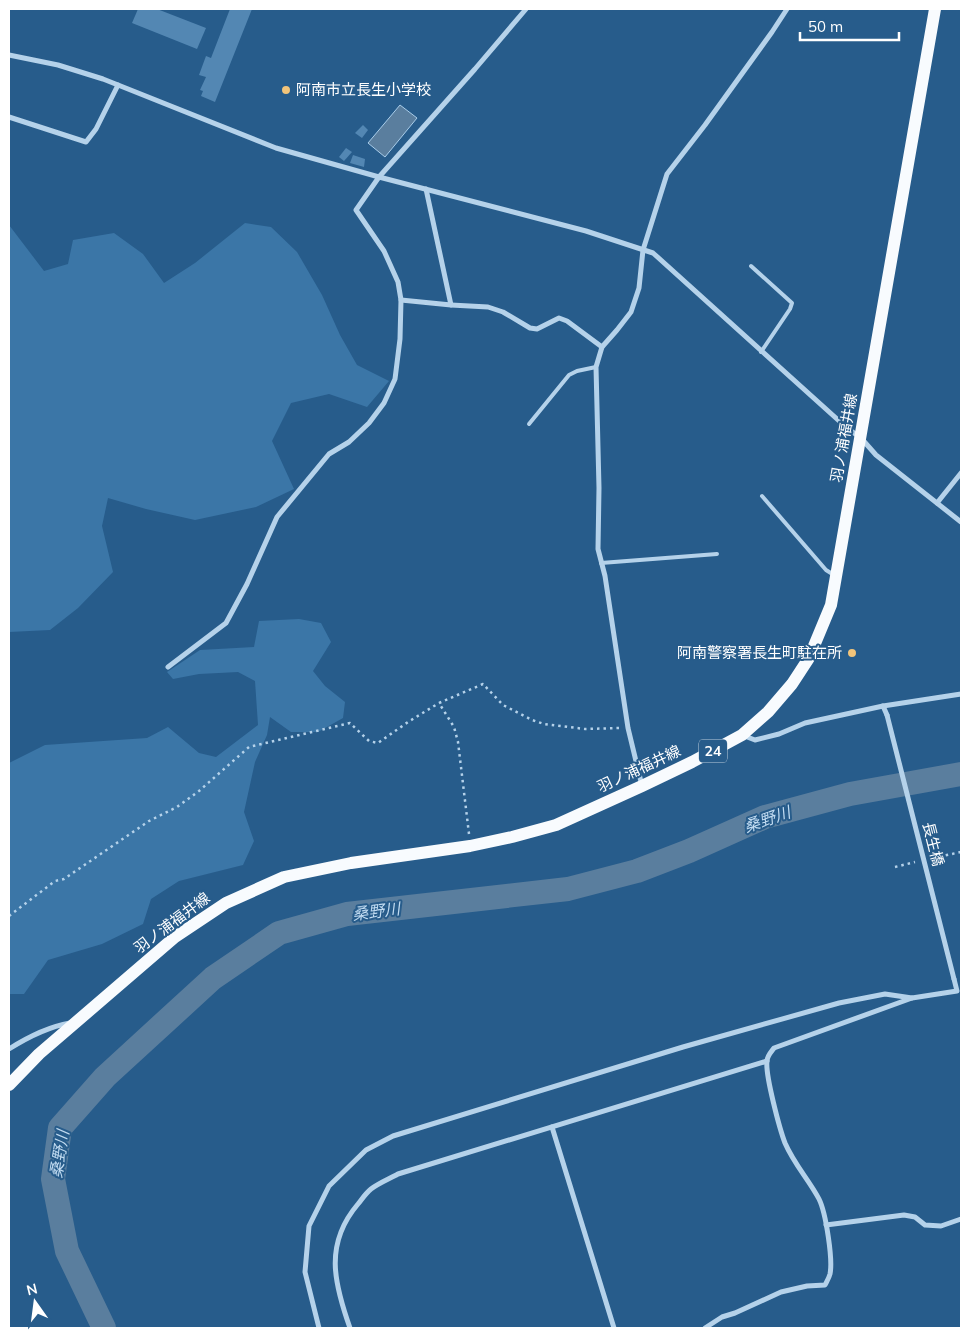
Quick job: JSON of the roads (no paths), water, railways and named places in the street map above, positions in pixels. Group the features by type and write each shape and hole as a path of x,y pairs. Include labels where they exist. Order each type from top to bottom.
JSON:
{"main road":[{"name":"羽ノ浦福井線","path":"9,1085 39,1054 175,937 234,899 284,877 351,864 470,846 512,837 556,824 692,762 742,735 768,712 792,684 809,658 831,605 935,9"}],"street":[{"path":"168,667 226,623 247,584 277,517 329,454 349,442 369,423 384,402 395,379 402,300 398,282 390,262 356,210 379,177 475,70 526,9"},
{"path":"642,786 628,728 605,576 598,549 599,488 596,367 602,346 631,312 639,288 643,250 667,174 705,125 787,9"},
{"path":"9,55 58,65 103,79 276,148 586,231 653,253 846,428 861,438 876,455 961,522"},
{"path":"9,117 86,142 96,129 118,85"},
{"path":"426,189 451,305"},
{"path":"402,300 451,305 488,306 503,312 530,328 537,328 559,318 567,321 602,346"},
{"path":"937,503 961,473"},
{"path":"742,735 755,740 779,734 805,723 884,706 961,694"},
{"name":"長生橋","path":"884,706 954,979 959,991"},
{"path":"705,1328 722,1317 781,1292 807,1286 825,1285 830,1276 831,1261 826,1225 820,1201 785,1143 768,1076 768,1055 774,1048 912,998 959,991"},
{"path":"319,1328 305,1272 309,1226 329,1186 366,1150 393,1136 683,1047 830,1006 885,994 912,998"},
{"path":"9,1049 54,1026 76,1022"},
{"path":"350,1328 336,1283 334,1260 339,1234 352,1211 370,1190 398,1174 767,1061"},
{"path":"552,1127 614,1328"},
{"path":"826,1225 904,1215 915,1217 925,1225 941,1226 961,1219"}],"lane":[{"path":"751,266 792,303 790,309 761,352"},
{"path":"529,424 569,374 596,367"},
{"path":"762,496 826,570 836,576"},
{"path":"601,563 717,554"}],"waterway":[{"name":"桑野川","path":"104,1328 67,1251 53,1179 60,1128 105,1077 213,978 279,933 347,914 568,889 637,871 689,851 765,817 850,794 961,774"}],"place":[{"name":"阿南市立長生小学校","path":"286,90"},
{"name":"阿南警察署長生町駐在所","path":"852,653"}]}
